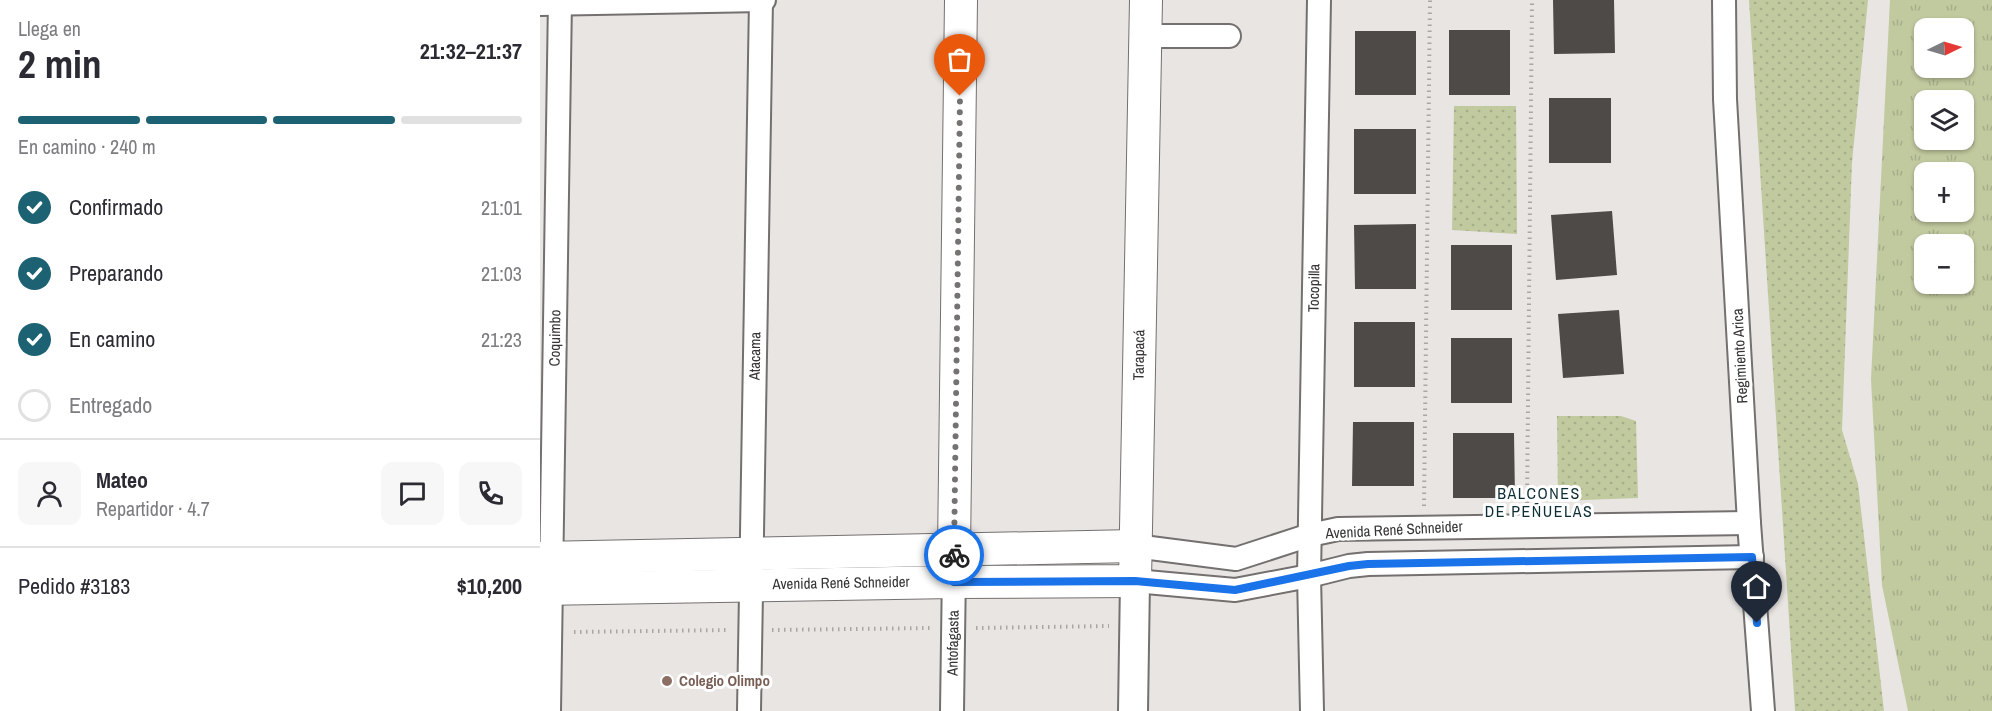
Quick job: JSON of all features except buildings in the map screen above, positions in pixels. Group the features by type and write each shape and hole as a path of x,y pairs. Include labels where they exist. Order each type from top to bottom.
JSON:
{"main road":[{"name":"Antofagasta","path":"954,550 961,0"},
{"name":"Tarapacá","path":"1135,581 1146,0"},
{"name":"Avenida René Schneider","path":"546,558 1135,546"},
{"name":"Avenida René Schneider","path":"545,589 1135,581"}],"street":[{"path":"553,3 762,0"},
{"name":"Atacama","path":"749,711 762,0"},
{"name":"Tocopilla","path":"1312,711 1309,576 1319,0"},
{"name":"Regimiento Arica","path":"1724,0 1725,99 1749,523 1763,711"},
{"name":"Coquimbo","path":"549,711 550,633 545,589 553,3"},
{"path":"1145,36 1229,36"},
{"name":"Avenida René Schneider","path":"1135,546 1236,559 1310,535 1338,530 1749,523"},
{"name":"Antofagasta","path":"952,711 954,550"},
{"name":"Avenida René Schneider","path":"1135,581 1235,590 1368,564 1752,557"},
{"name":"Tarapacá","path":"1133,711 1135,581"}],"path":[{"path":"1424,527 1431,0"},
{"path":"1526,526 1532,0"},
{"path":"550,633 1134,626"}],"green space":[{"path":"1749,0 1868,0 1852,162 1842,430 1858,484 1884,711 1795,711"},
{"path":"1890,0 1992,0 1992,711 1908,711 1882,585 1871,379"},
{"path":"1454,106 1516,106 1517,234 1452,230"},
{"path":"1557,416 1621,416 1636,421 1638,498 1558,501"}],"way so far":[{"path":"954,555 960,96"}],"place":[{"name":"Colegio Olimpo","path":"667,681"}],"district":[{"name":"BALCONES DE PEÑUELAS","path":"1539,502"}],"route":[{"path":"954,555 954,582 1135,581 1235,590 1368,564 1752,557 1757,623"}]}
